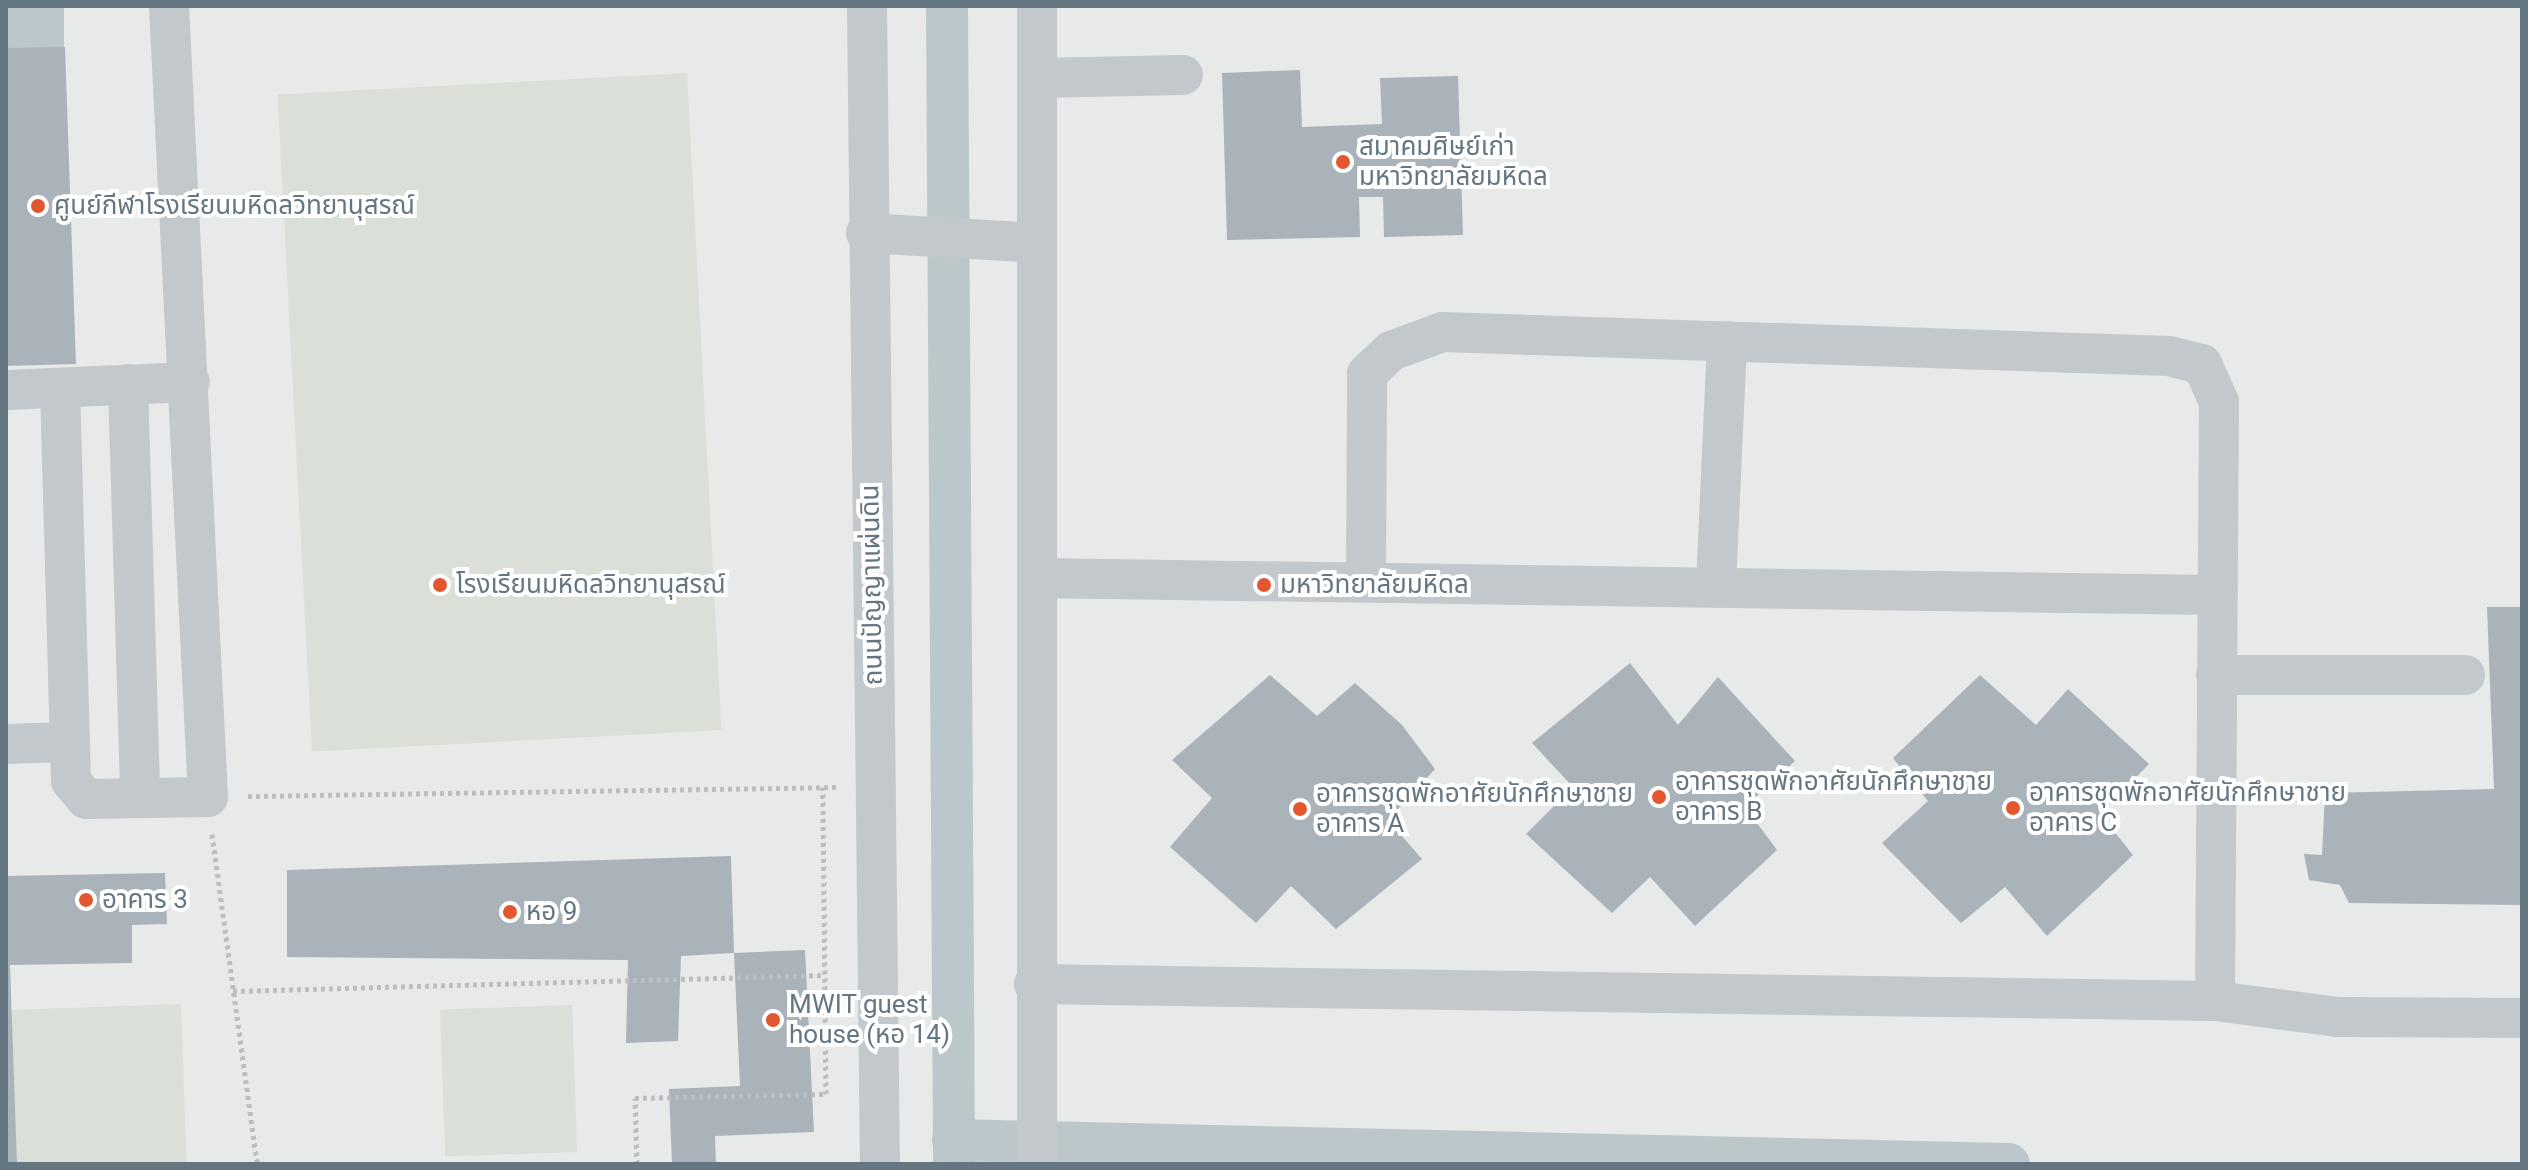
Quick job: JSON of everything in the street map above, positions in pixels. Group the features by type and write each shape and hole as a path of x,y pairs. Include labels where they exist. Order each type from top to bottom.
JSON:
{"street":[{"path":"60,388 71,781 79,795 208,797 190,382 169,6"},
{"name":"ถนนปัญญาแผ่นดิน","path":"867,6 866,233 880,1164"},
{"path":"1037,6 1038,578 1034,984 1037,1164"},
{"path":"1037,78 1183,75"},
{"path":"866,233 1037,243"},
{"path":"1366,578 1367,374 1391,351 1442,332 2169,356 2202,364 2219,402 2214,595 2215,1001"},
{"path":"1716,585 1727,341"},
{"path":"6,390 190,382"},
{"path":"128,384 140,798"},
{"path":"1038,578 1366,578 2214,595"},
{"path":"2216,675 2465,675"},
{"path":"6,744 70,742"},
{"path":"1034,984 2215,1001 2338,1017 2522,1018"}],"path":[{"path":"257,1164 208,797 875,786"},
{"path":"637,1164 635,1098 826,1094 823,787"},
{"path":"233,991 825,975"}],"shaded area":[{"name":"มหาวิทยาลัยมหิดล","path":"6,6 2522,6 2522,1164 6,1164"},
{"path":"6,6 64,6 64,48 6,48"},
{"path":"687,73 721,730 312,752 278,94"},
{"path":"181,1004 187,1164 16,1164 11,1010"},
{"path":"572,1005 577,1152 445,1157 440,1010"}],"building":[{"name":"ศูนย์กีฬาโรงเรียนมหิดลวิทยานุสรณ์","path":"65,47 76,364 6,366 6,48"},
{"name":"สมาคมศิษย์เก่า มหาวิทยาลัยมหิดล","path":"1300,70 1302,127 1382,124 1380,78 1458,76 1463,235 1384,237 1383,197 1359,197 1360,237 1227,240 1222,73"},
{"path":"2487,607 2522,607 2522,905 2349,903 2340,885 2309,880 2304,854 2322,855 2325,793 2494,789"},
{"name":"อาคารชุดพักอาศัยนักศึกษาชาย อาคาร B","path":"1630,663 1678,725 1718,677 1795,761 1745,807 1777,850 1695,926 1650,877 1612,913 1526,834 1573,787 1532,743"},
{"name":"อาคารชุดพักอาศัยนักศึกษาชาย อาคาร A","path":"1270,675 1317,716 1355,683 1402,725 1435,769 1388,820 1422,859 1336,929 1291,886 1256,923 1170,847 1212,798 1172,760"},
{"name":"อาคารชุดพักอาศัยนักศึกษาชาย อาคาร C","path":"1980,675 2036,725 2068,689 2149,764 2100,814 2133,855 2047,936 2005,887 1961,923 1882,843 1928,801 1893,758"},
{"name":"หอ 9","path":"731,856 734,953 681,956 678,1041 626,1043 628,960 287,957 287,870"},
{"name":"อาคาร 3","path":"165,873 167,924 132,925 132,963 10,965 17,1164 6,1164 6,876"},
{"name":"MWIT guest house (หอ 14)","path":"805,950 814,1132 715,1136 716,1164 672,1164 669,1089 740,1086 734,953"}],"waterway":[{"path":"947,6 954,1164"},
{"path":"953,1140 2009,1164"}],"place":[{"name":"สมาคมศิษย์เก่า มหาวิทยาลัยมหิดล","path":"1343,162"},
{"name":"ศูนย์กีฬาโรงเรียนมหิดลวิทยานุสรณ์","path":"38,206"},
{"name":"โรงเรียนมหิดลวิทยานุสรณ์","path":"440,585"},
{"name":"มหาวิทยาลัยมหิดล","path":"1264,585"},
{"name":"อาคารชุดพักอาศัยนักศึกษาชาย อาคาร B","path":"1659,797"},
{"name":"อาคารชุดพักอาศัยนักศึกษาชาย อาคาร C","path":"2013,808"},
{"name":"อาคารชุดพักอาศัยนักศึกษาชาย อาคาร A","path":"1300,809"},
{"name":"อาคาร 3","path":"86,900"},
{"name":"หอ 9","path":"510,912"},
{"name":"MWIT guest house (หอ 14)","path":"773,1020"}]}
